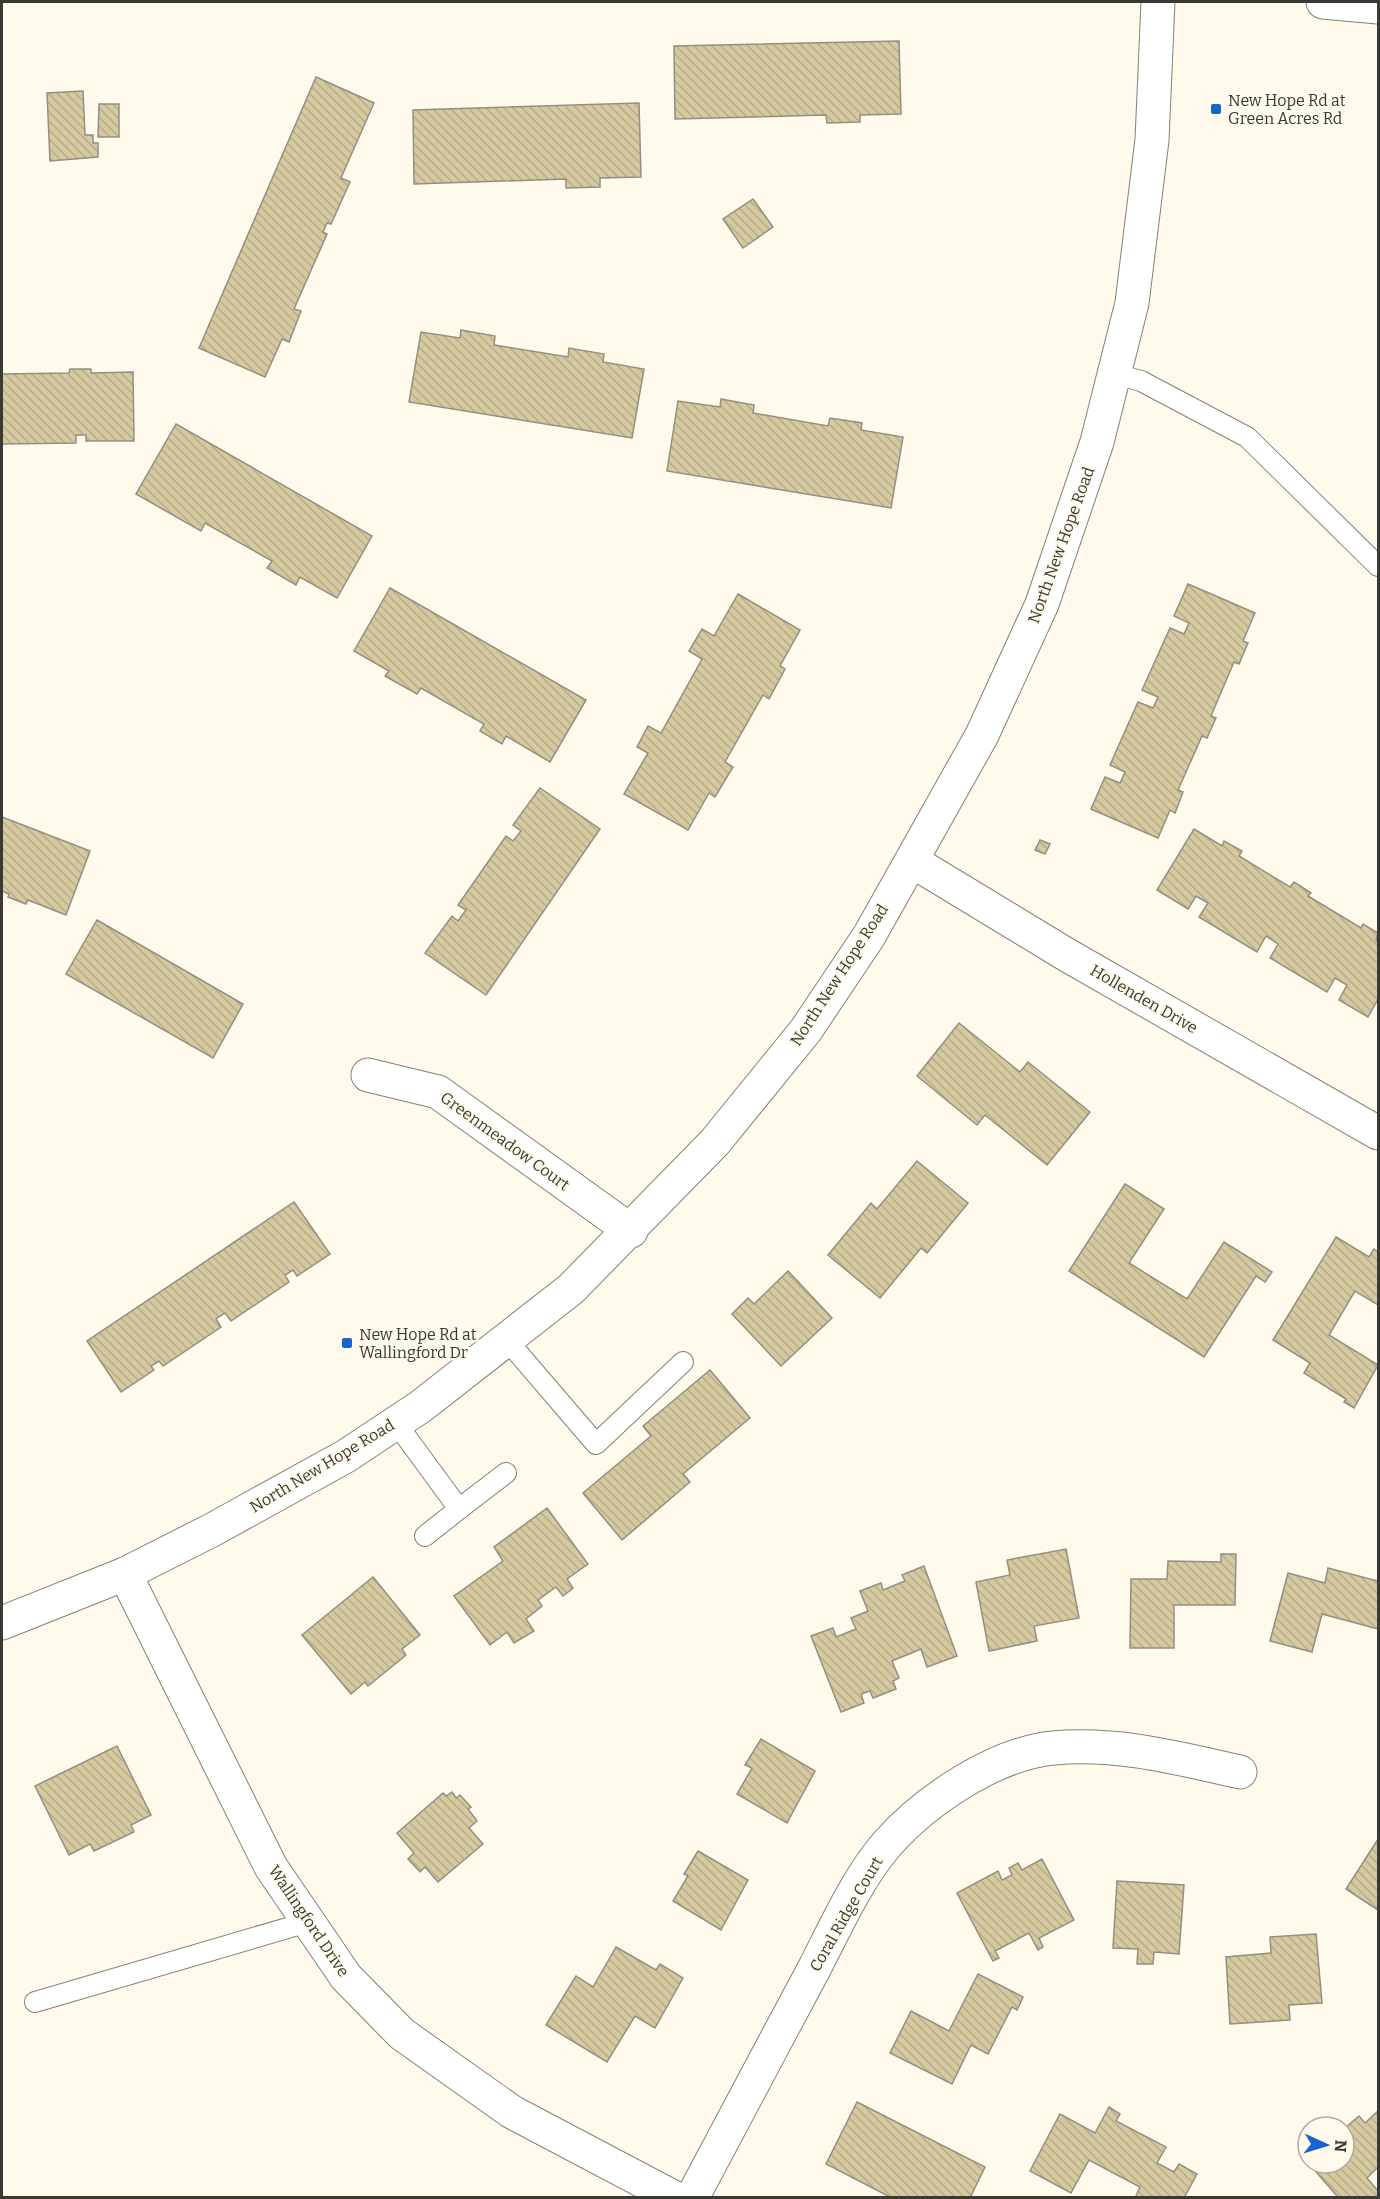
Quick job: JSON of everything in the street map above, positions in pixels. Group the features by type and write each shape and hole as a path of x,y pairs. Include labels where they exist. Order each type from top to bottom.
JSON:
{"street":[{"path":"1323,2 1378,7"},
{"name":"North New Hope Road","path":"2,1623 124,1574 279,1494 346,1456 396,1423 570,1289 631,1231 715,1142 806,1030 869,936 982,735 1042,604 1097,442 1132,303 1143,230 1164,3"},
{"name":"Hollenden Drive","path":"912,861 1066,955 1378,1133"},
{"name":"Greenmeadow Court","path":"368,1075 438,1092 631,1231"},
{"name":"Wallingford Drive","path":"124,1574 271,1867 346,1977 402,2034 512,2112 675,2198"},
{"name":"Coral Ridge Court","path":"692,2198 851,1899 886,1845 935,1798 966,1780 1013,1759 1050,1749 1148,1750 1240,1772"}],"lane":[{"path":"1115,374 1142,381 1247,437 1378,566"},
{"path":"506,1339 596,1444 683,1362"},
{"path":"396,1423 459,1509"},
{"path":"425,1536 506,1473"},
{"path":"34,2002 308,1922"}],"building":[{"path":"899,41 901,114 860,115 860,122 827,123 826,115 675,119 674,46"},
{"path":"316,77 374,103 341,178 350,182 331,224 327,223 323,232 327,234 294,309 301,311 289,342 282,339 265,377 199,348"},
{"path":"83,91 85,135 93,135 93,143 98,143 98,157 50,161 47,93"},
{"path":"639,103 641,177 600,178 600,187 566,188 566,179 414,184 413,110"},
{"path":"99,104 119,104 119,137 98,137"},
{"path":"753,199 773,227 743,248 723,219"},
{"path":"461,330 495,336 494,345 568,357 569,348 604,354 603,362 644,369 632,438 409,402 421,332 460,338"},
{"path":"70,369 91,369 91,373 133,372 134,441 86,441 86,435 76,435 76,443 2,444 2,374 69,373"},
{"path":"721,399 754,405 753,413 828,426 830,418 862,423 861,430 903,437 891,508 667,471 678,401 720,407"},
{"path":"176,424 372,536 337,598 300,577 296,585 267,568 272,561 205,523 201,531 136,494"},
{"path":"1188,584 1255,613 1243,641 1248,643 1239,664 1234,662 1211,716 1216,718 1207,738 1202,736 1178,790 1183,792 1175,813 1170,810 1158,838 1091,809 1105,777 1120,783 1125,772 1110,765 1138,702 1153,708 1158,697 1142,690 1170,628 1184,634 1189,623 1174,616"},
{"path":"390,588 586,700 550,762 506,736 502,744 480,731 484,724 421,688 417,694 385,676 389,671 354,651"},
{"path":"738,594 800,630 780,666 785,669 769,699 763,695 725,762 733,767 715,797 709,793 688,830 624,794 648,753 637,747 648,726 661,733 702,659 689,651 702,629 714,636"},
{"path":"540,788 600,829 486,995 425,953 452,916 458,921 466,910 458,905 506,836 513,841 521,831 513,825"},
{"path":"2,817 90,851 66,915 28,900 26,904 8,897 9,894 2,891"},
{"path":"1194,829 1222,846 1224,841 1242,851 1239,856 1290,887 1294,882 1311,893 1308,896 1361,928 1363,924 1378,933 1376,940 1378,942 1378,999 1368,1017 1339,1000 1347,985 1335,978 1327,992 1270,958 1278,944 1266,936 1257,952 1199,917 1208,903 1196,896 1188,909 1157,890"},
{"path":"1040,840 1050,844 1045,854 1035,850"},
{"path":"97,920 243,1004 213,1058 66,974"},
{"path":"959,1023 1020,1072 1028,1062 1090,1112 1047,1165 985,1115 977,1125 917,1076"},
{"path":"917,1161 968,1203 927,1253 921,1248 880,1298 828,1255 871,1203 877,1209"},
{"path":"1125,1184 1164,1209 1129,1263 1187,1299 1224,1242 1272,1272 1265,1282 1256,1276 1204,1357 1069,1271"},
{"path":"294,1202 330,1254 297,1276 293,1270 285,1275 289,1282 231,1321 225,1313 216,1319 221,1327 163,1366 159,1361 151,1366 154,1370 121,1392 87,1341"},
{"path":"1336,1237 1369,1257 1374,1249 1378,1252 1378,1305 1355,1291 1329,1335 1378,1365 1354,1408 1344,1402 1346,1399 1304,1373 1310,1363 1273,1340"},
{"path":"788,1271 832,1318 781,1366 732,1314 748,1298 754,1304"},
{"path":"710,1370 750,1418 683,1474 690,1482 622,1540 583,1493 651,1436 643,1426"},
{"path":"547,1508 588,1564 567,1579 573,1588 563,1596 556,1587 538,1600 542,1606 526,1619 534,1631 514,1643 507,1632 490,1645 454,1596 503,1561 494,1547"},
{"path":"1066,1549 1079,1618 1034,1626 1037,1641 989,1651 976,1582 1010,1575 1007,1560"},
{"path":"1221,1554 1236,1554 1235,1605 1174,1605 1174,1648 1130,1648 1131,1579 1167,1579 1168,1561 1221,1562"},
{"path":"924,1566 957,1656 927,1667 921,1649 892,1661 899,1678 893,1681 896,1689 873,1698 870,1691 861,1694 864,1703 841,1712 811,1636 833,1628 836,1637 856,1629 851,1618 868,1611 860,1591 881,1583 883,1590 905,1581 902,1575"},
{"path":"1328,1568 1378,1581 1378,1629 1322,1614 1312,1652 1270,1641 1288,1573 1325,1583"},
{"path":"373,1577 420,1635 402,1649 406,1655 368,1686 365,1682 351,1694 302,1635"},
{"path":"761,1739 815,1771 787,1823 737,1794 752,1768 745,1765"},
{"path":"117,1746 151,1815 131,1825 134,1832 94,1851 90,1844 69,1855 35,1786"},
{"path":"452,1792 456,1798 460,1795 471,1807 468,1809 477,1821 469,1828 483,1844 438,1882 425,1867 420,1872 408,1859 414,1853 397,1833 443,1793 446,1796"},
{"path":"1378,1839 1378,1910 1346,1889"},
{"path":"698,1851 748,1880 721,1930 673,1901 688,1876 684,1874"},
{"path":"1042,1859 1074,1920 1039,1938 1043,1947 1038,1950 1029,1933 995,1951 999,1958 993,1961 957,1893 998,1871 1002,1880 1012,1875 1009,1868 1018,1863 1022,1870"},
{"path":"1117,1881 1184,1885 1179,1954 1154,1952 1153,1964 1137,1964 1138,1949 1113,1948"},
{"path":"1316,1934 1322,2003 1289,2005 1290,2020 1230,2024 1226,1957 1271,1953 1270,1937"},
{"path":"616,1947 656,1970 660,1964 683,1978 655,2028 635,2016 607,2062 546,2025 576,1976 593,1987"},
{"path":"978,1974 1023,1997 1017,2010 1012,2007 988,2054 971,2045 952,2084 890,2053 911,2011 949,2031"},
{"path":"857,2102 985,2167 970,2198 892,2198 826,2164"},
{"path":"1109,2107 1120,2114 1116,2121 1166,2147 1157,2163 1174,2172 1179,2164 1197,2174 1184,2198 1135,2198 1140,2187 1089,2160 1071,2193 1030,2171 1060,2114 1095,2133"},
{"path":"1378,2111 1378,2167 1367,2178 1378,2191 1378,2198 1335,2198 1337,2196 1319,2175 1356,2175 1356,2119 1359,2116 1365,2123"}],"place":[{"name":"New Hope Rd at Green Acres Rd","path":"1216,109"},
{"name":"New Hope Rd at Wallingford Dr","path":"347,1343"}]}
